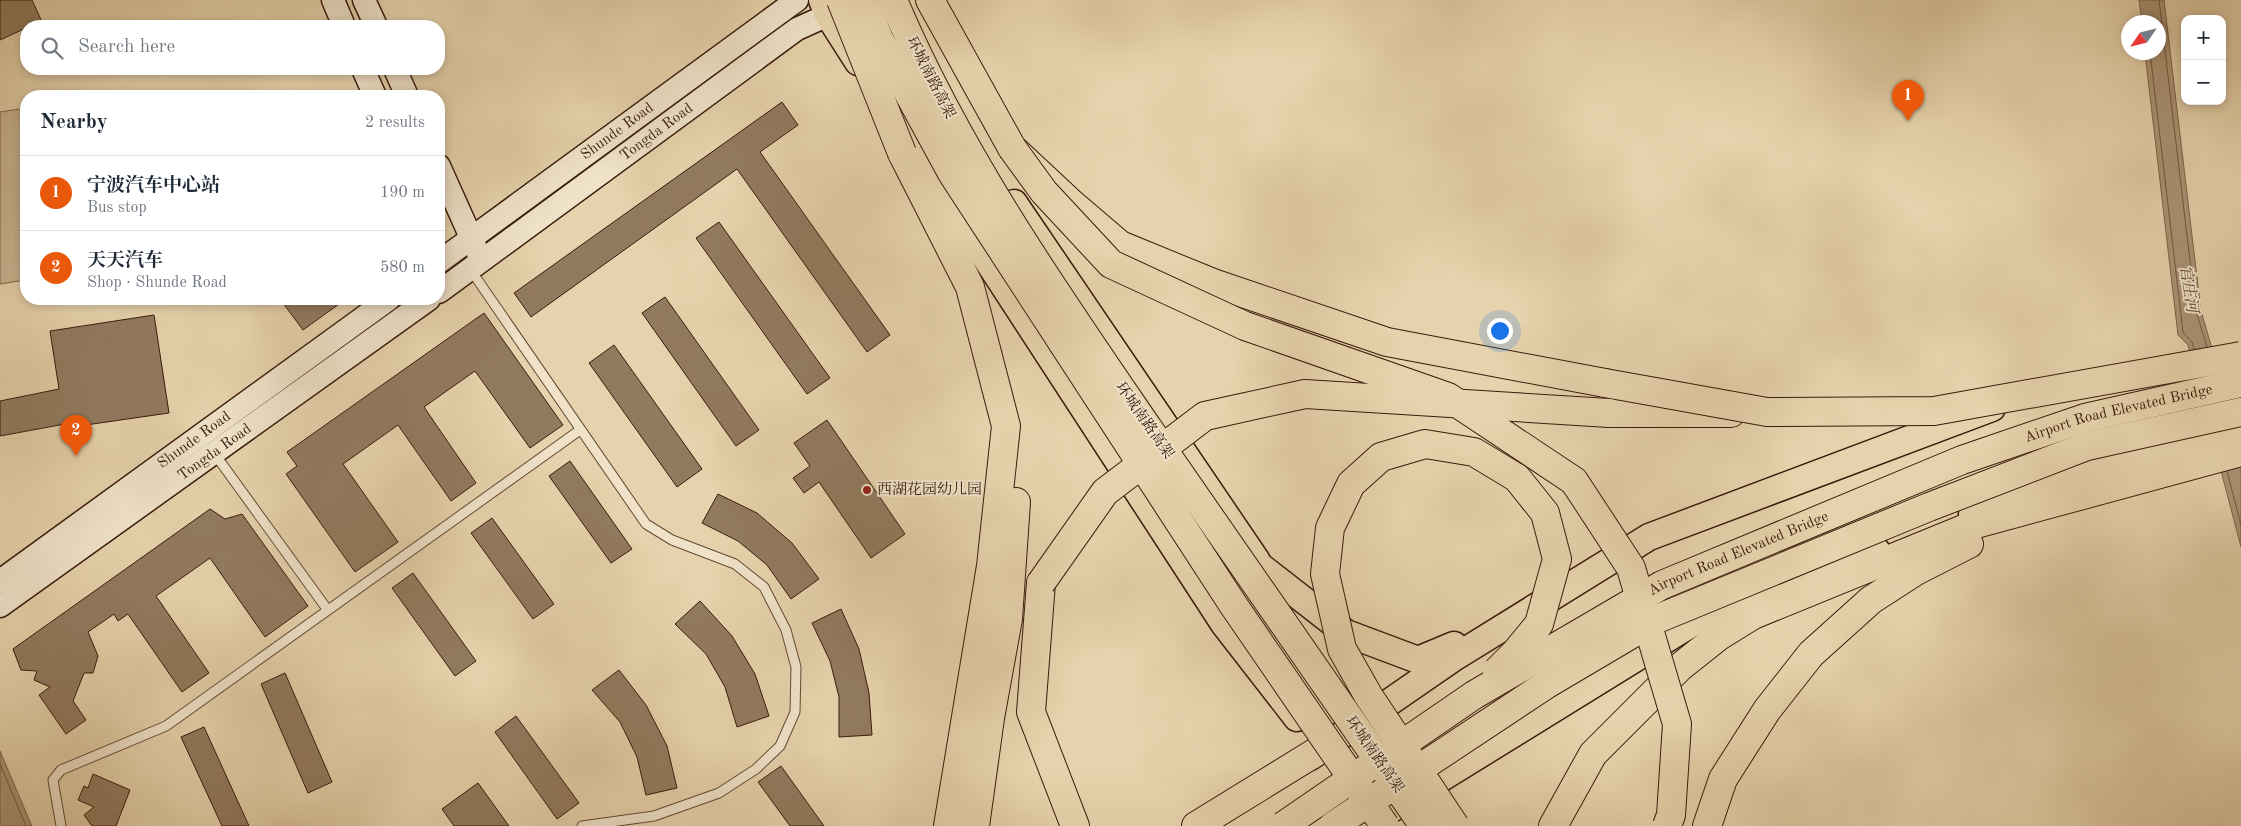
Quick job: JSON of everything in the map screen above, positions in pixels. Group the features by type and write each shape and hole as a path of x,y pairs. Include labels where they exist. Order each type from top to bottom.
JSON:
{"highway":[{"name":"环城南路高架","path":"864,0 880,39 952,173 1234,606 1372,825"},
{"name":"环城南路高架","path":"893,0 906,30 966,148 1037,267 1424,826"},
{"path":"930,0 1012,148 1044,192 1111,264 1245,326 1448,397 1574,481 1632,568 1677,724 1671,816 1667,826"},
{"path":"830,5 970,287 1006,426 1017,491 1008,619 990,718 975,826"},
{"path":"1012,148 1072,204 1120,245 1213,283 1387,342 1767,412"},
{"path":"1075,826 1031,712 1040,583 1105,492 1205,416 1306,394 1609,413 1934,411 2241,356"},
{"name":"Airport Road Elevated Bridge","path":"1283,826 1474,695 1662,585 1962,460 2085,418 2241,384"},
{"name":"Airport Road Elevated Bridge","path":"1333,826 1547,684 1657,619 1929,507 2088,446 2241,412"},
{"path":"948,826 991,566 1006,426"},
{"path":"1455,826 1368,695 1342,649 1325,574 1330,528 1350,484 1381,456 1425,444 1474,452 1517,478 1545,513 1557,559 1538,624 1516,652 1474,695"},
{"path":"1553,826 1593,754 1680,667 1719,636 1753,615 1976,524 2241,452"},
{"path":"1707,826 1723,779 1767,710 1811,654 1879,595 1916,571 2042,506"},
{"path":"1196,826 1321,749"}],"main road":[{"path":"905,0 978,150 1434,826"},
{"path":"830,5 1224,624 1321,749 1372,825 1413,796 1704,616 2108,463 2241,434"},
{"path":"1220,826 1321,749 1452,660 1649,538 2061,382 2241,343"},
{"path":"1260,566 1346,633 1418,660 1522,616"}],"street":[{"path":"333,0 341,20"},
{"path":"364,0 373,20"},
{"name":"Shunde Road","path":"445,252 472,240 797,0"},
{"name":"Tongda Road","path":"461,276 830,5 889,0"},
{"path":"366,75 372,90"},
{"path":"398,75 404,90"},
{"path":"445,179 472,240 461,276"},
{"path":"445,258 461,276"},
{"name":"Shunde Road","path":"0,581 381,305"},
{"name":"Tongda Road","path":"0,606 421,305"}],"lane":[{"path":"461,276 580,430 646,524 672,540 735,564 764,587 786,630 796,667 795,712 780,746 756,769 719,793 654,816 582,826"},
{"path":"61,826 53,780 61,770 166,726 327,609 580,430"},
{"path":"214,452 327,609"}],"shaded area":[{"path":"20,109 20,281 0,284 0,112"}],"water":[{"path":"2139,0 2164,0 2166,15 2141,15"},
{"name":"官庄河","path":"2166,17 2201,311 2241,447 2241,547 2188,345 2178,335 2146,60 2166,60"},
{"path":"0,751 31,824 32,826 0,826"}],"building":[{"path":"0,0 32,0 41,20 20,20 20,31 0,40"},
{"path":"782,102 798,125 760,152 890,335 867,352 737,169 531,317 514,293"},
{"path":"719,222 830,378 807,394 696,238"},
{"path":"665,297 759,430 736,446 642,313"},
{"path":"284,305 338,305 303,330"},
{"path":"484,313 563,425 530,448 475,371 424,407 476,483 451,501 398,425 343,464 398,542 355,572 286,474 297,466 287,452"},
{"path":"154,315 169,413 65,428 65,424 0,436 0,401 59,389 50,331"},
{"path":"614,345 702,469 677,487 589,363"},
{"path":"827,420 905,534 871,558 819,482 804,493 793,478 810,466 794,443"},
{"path":"570,461 632,549 611,563 549,476"},
{"path":"718,494 757,513 792,543 819,579 791,599 767,565 738,541 702,523"},
{"path":"210,509 225,519 242,514 308,606 265,637 210,558 156,596 209,673 182,692 128,614 118,621 114,614 88,632 98,656 93,673 84,673 73,701 86,720 66,734 39,695 50,687 34,680 37,671 21,670 13,649"},
{"path":"492,518 554,604 533,619 471,533"},
{"path":"413,573 476,661 455,676 392,588"},
{"path":"700,601 732,636 755,674 769,716 737,727 725,687 706,654 675,624"},
{"path":"841,609 859,649 869,693 872,735 839,737 839,697 830,661 812,623"},
{"path":"619,670 646,705 667,746 677,788 646,795 637,757 620,722 592,690"},
{"path":"285,673 332,782 308,793 261,684"},
{"path":"516,716 579,803 557,819 495,732"},
{"path":"204,727 249,826 222,826 181,737"},
{"path":"781,766 824,826 790,826 758,782"},
{"path":"93,774 130,790 116,826 92,826 84,815 94,807 78,800 84,786 88,788"},
{"path":"478,783 509,826 454,826 442,809"}],"place":[{"name":"宁波汽车中心站","path":"1908,121"},
{"name":"天天汽车","path":"76,456"},
{"name":"西湖花园幼儿园","path":"867,490"}]}
